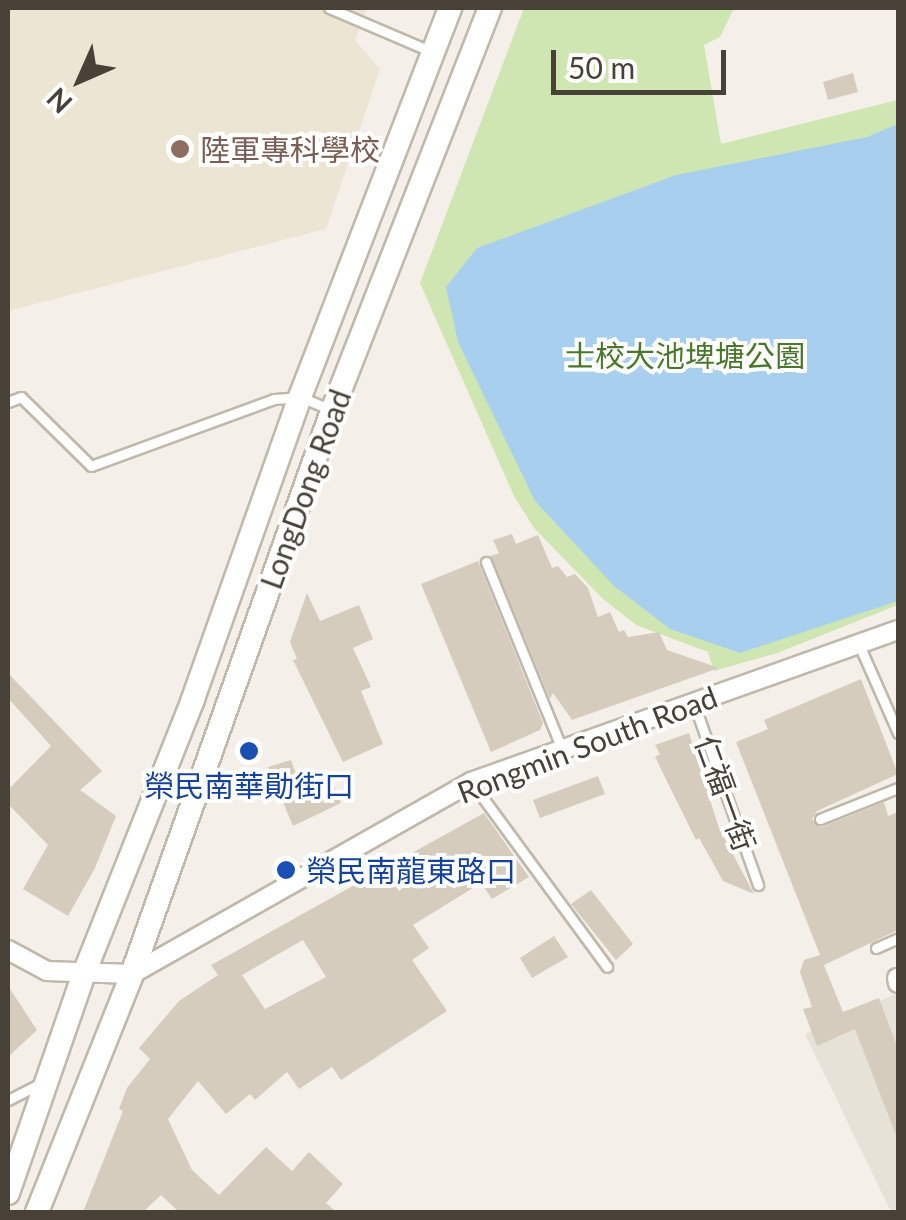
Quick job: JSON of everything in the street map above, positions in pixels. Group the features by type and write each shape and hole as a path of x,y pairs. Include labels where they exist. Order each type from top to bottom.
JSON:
{"street":[{"name":"LongDong Road","path":"85,971 193,699 300,397 450,8"},
{"name":"LongDong Road","path":"132,974 332,410 490,8"},
{"name":"Rongmin South Road","path":"132,974 471,782 693,701 860,647 898,630"},
{"path":"8,950 46,971 132,974 37,1212"},
{"path":"8,1192 85,971"}],"lane":[{"path":"329,8 432,52"},
{"path":"8,402 21,396 90,466 274,399 300,397 332,410"},
{"path":"486,562 562,749"},
{"path":"860,647 898,733"},
{"name":"仁福一街","path":"693,701 758,885"},
{"path":"471,782 606,966"},
{"path":"820,819 898,788"},
{"path":"876,948 898,938"},
{"path":"8,1100 46,1081"}],"shaded area":[{"name":"陸軍專科學校","path":"8,8 367,8 355,40 380,69 326,229 8,311"},
{"path":"898,993 898,1212 891,1212 805,1034"}],"green space":[{"name":"士校大池埤塘公園","path":"524,8 734,8 720,37 704,45 721,144 898,100 898,605 777,653 714,671 708,652 636,625 602,598 534,528 514,496 420,283"}],"water":[{"name":"士校大池埤塘公園","path":"898,124 898,601 740,653 670,629 614,586 535,501 458,342 446,287 477,248 676,175 867,137"}],"building":[{"path":"853,73 858,92 828,100 823,82"},
{"path":"512,534 516,544 538,535 552,568 558,566 567,577 575,574 588,588 598,617 610,612 619,632 624,630 628,637 659,632 667,650 719,668 572,720 553,693 550,699 491,556 499,553 493,540"},
{"path":"478,561 543,723 540,730 491,752 421,584"},
{"path":"307,593 320,621 359,605 373,639 353,648 371,687 361,691 383,744 343,762 293,660 297,659 290,642"},
{"path":"8,673 102,771 80,790 116,816 95,868 68,916 23,889 48,845 8,804 8,790 51,746 8,698"},
{"path":"861,679 898,774 817,811 812,819 822,827 884,802 888,816 898,812 898,930 824,965 843,1012 879,998 898,1049 897,1138 855,1029 817,1046 803,1009 812,1007 800,972 804,960 820,955 736,742 768,729 764,720"},
{"path":"689,733 719,828 754,894 723,881 699,838 696,840 655,757 660,754 655,745"},
{"path":"291,760 301,787 330,776 341,803 293,826 268,767"},
{"path":"598,776 605,794 540,818 533,800"},
{"path":"484,813 529,877 492,899 481,883 413,925 429,948 412,960 447,1011 341,1080 332,1067 299,1089 287,1072 255,1100 250,1094 226,1114 198,1081 168,1119 192,1170 219,1195 266,1147 292,1171 309,1152 343,1184 326,1203 336,1212 179,1212 161,1195 143,1212 83,1212 123,1111 119,1109 127,1088 150,1059 139,1048 179,1001 218,975 211,965","holes":["303,940 326,977 265,1009 242,975"]},
{"path":"591,890 633,944 616,960 571,904"},
{"path":"554,936 568,957 532,978 520,958"},
{"path":"8,986 37,1030 8,1057"}],"place":[{"name":"陸軍專科學校","path":"180,149"},
{"name":"榮民南華勛街口","path":"249,751"},
{"name":"榮民南龍東路口","path":"286,870"}]}
